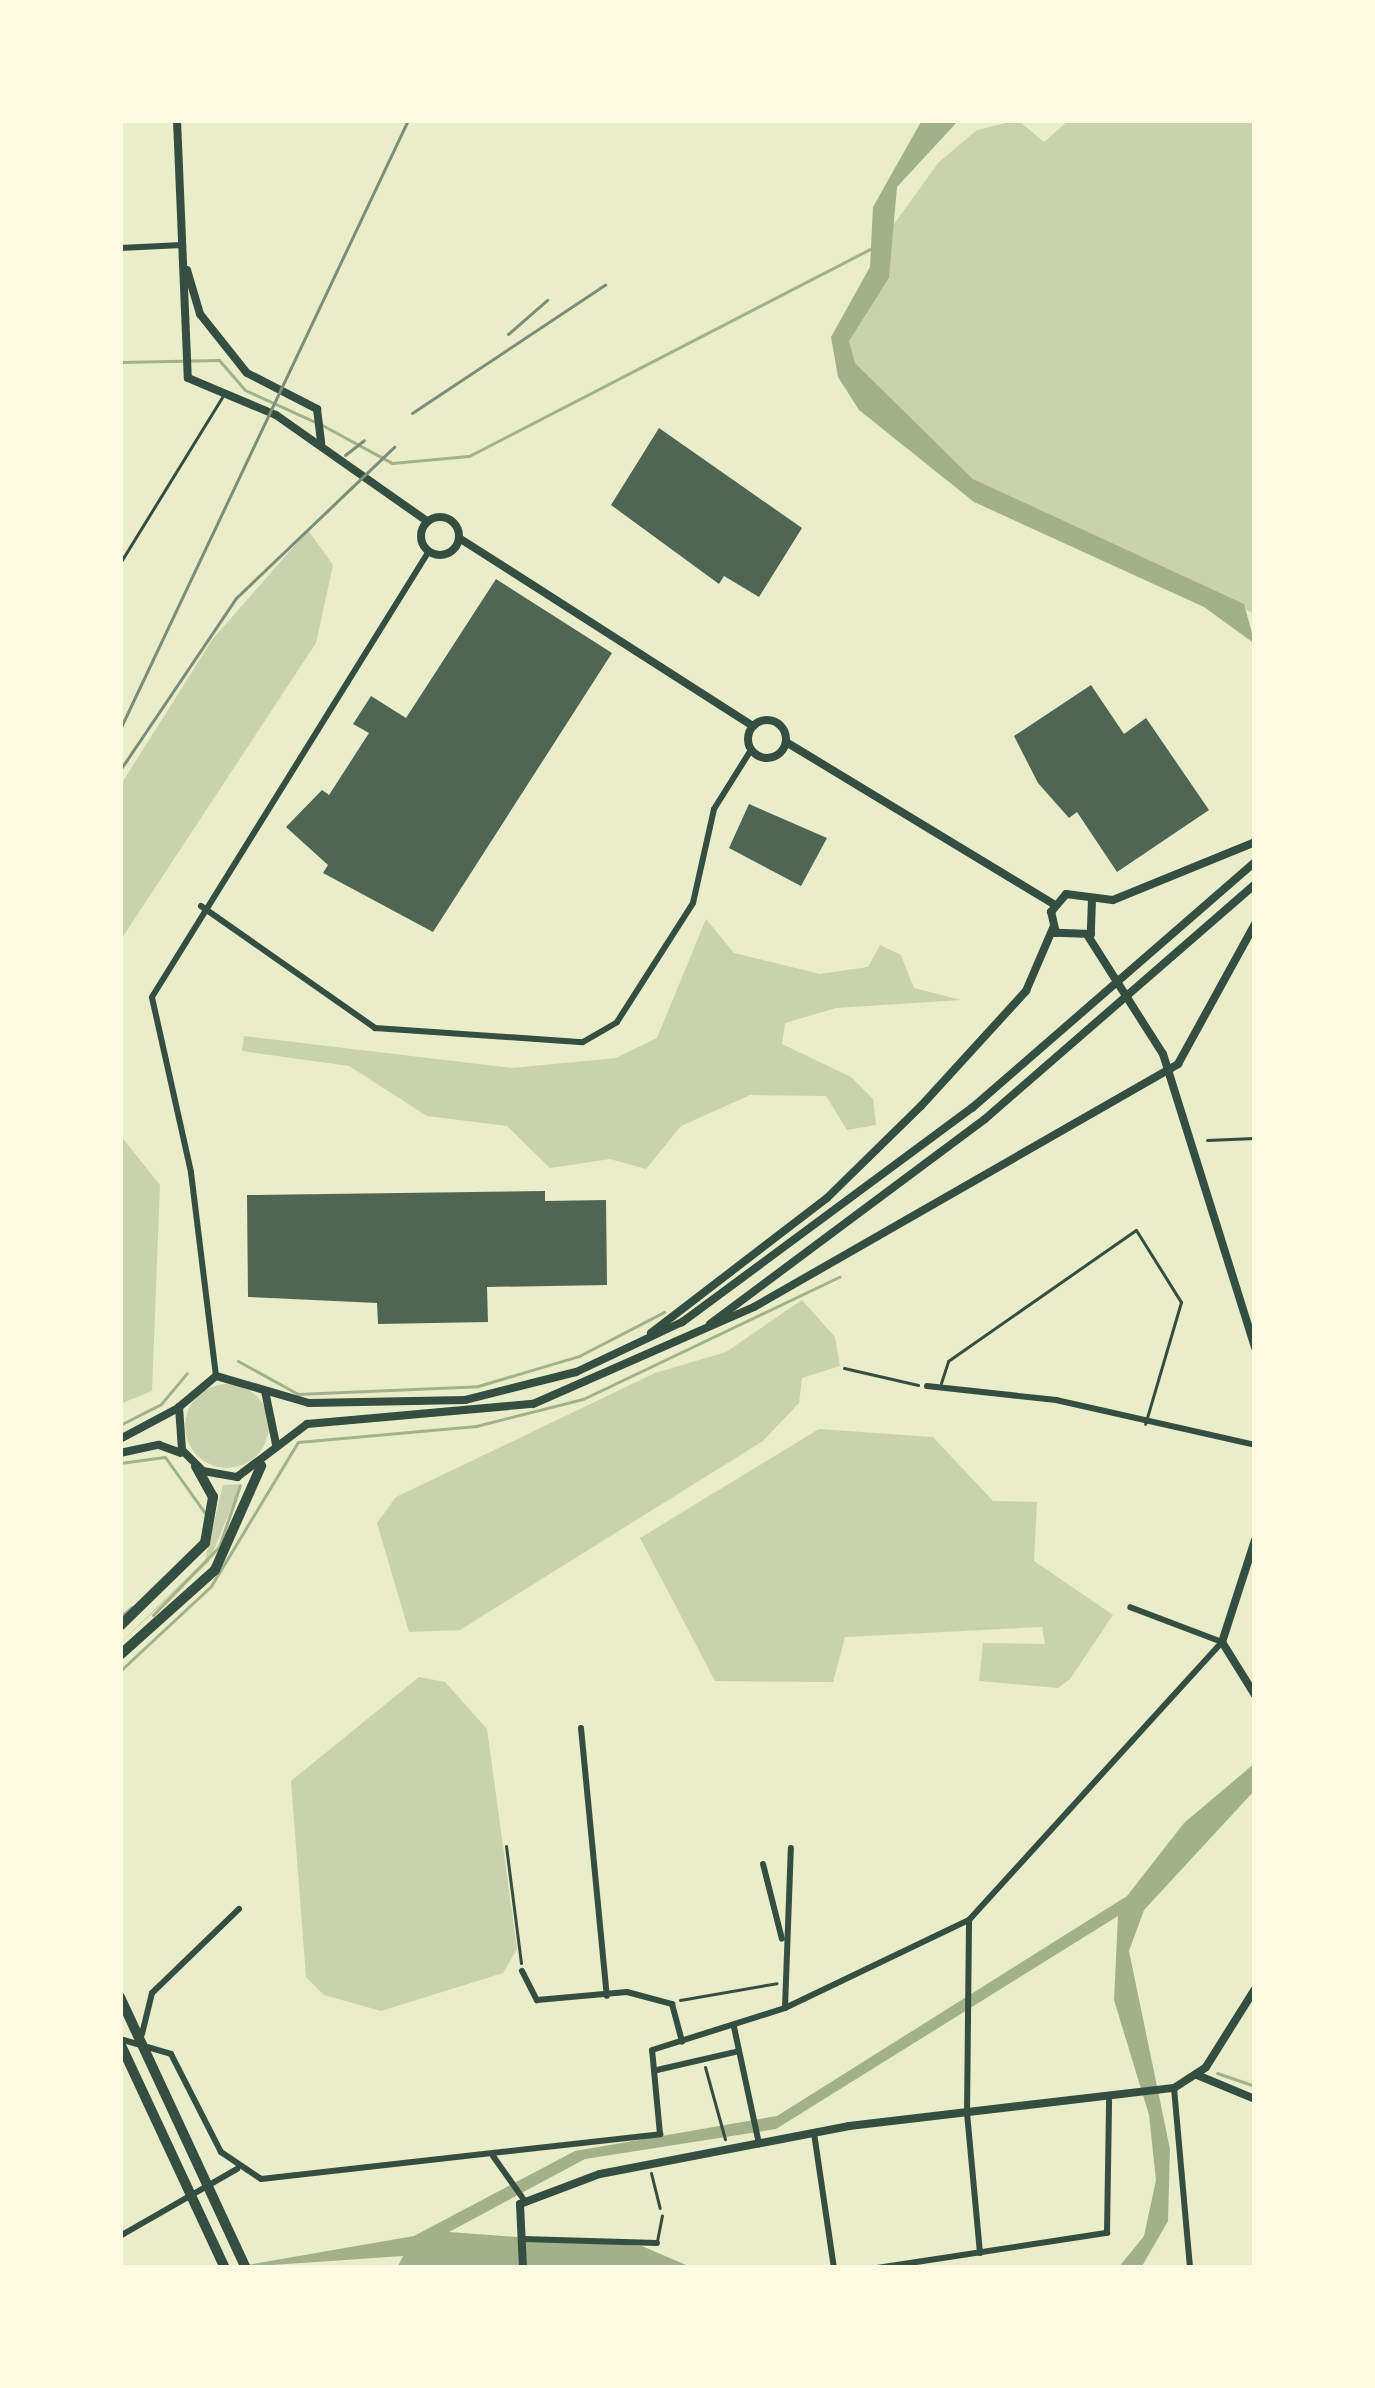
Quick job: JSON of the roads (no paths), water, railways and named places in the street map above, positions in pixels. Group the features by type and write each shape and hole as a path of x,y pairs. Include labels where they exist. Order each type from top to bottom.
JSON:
{"highway":[{"path":"120,1626 205,1543 213,1497 191,1462"},
{"path":"120,1655 215,1570 261,1466"},
{"path":"120,1997 246,2268"},
{"path":"120,2044 225,2268"}],"main road":[{"path":"177,120 185,368 223,396 321,445 427,521 448,519 459,538 753,726 777,722 786,742 1054,904"},
{"path":"183,245 193,300 236,362 320,416 321,445"},
{"path":"427,521 429,551 448,553 459,538"},
{"path":"753,726 751,750 770,758 786,742"},
{"path":"1054,904 1073,892 1092,899 1255,842"},
{"path":"120,1439 179,1407 216,1376 309,1403 431,1403 520,1389 622,1353 791,1247 1083,1015 1255,862"},
{"path":"657,1354 870,1209 1094,1028 1255,884"},
{"path":"1088,937 1099,920 1092,899"},
{"path":"622,1353 826,1198 921,1106 1026,991 1053,928 1054,904"},
{"path":"120,1453 159,1444 228,1478 261,1466 275,1445 307,1424 533,1404 657,1354 954,1202 1169,1070 1192,1049 1255,924"},
{"path":"1053,928 1088,937 1169,1070 1255,1348"},
{"path":"262,1388 279,1419 275,1445"},
{"path":"179,1407 191,1462"},
{"path":"1255,1540 1222,1642 1255,1695"},
{"path":"523,2268 522,2197 600,2174 759,2140 1170,2090 1197,2075 1255,1989"},
{"path":"1197,2075 1255,2099"}],"street":[{"path":"120,248 183,245"},
{"path":"216,1376 186,1144 152,1023 160,968 429,551"},
{"path":"201,906 375,1028 563,1045 617,1022 702,878 714,808 751,750"},
{"path":"927,1386 1255,1445"},
{"path":"120,2236 237,2169 281,2180 660,2134 652,2050 785,2008 969,1920 1222,1642 1130,1607"},
{"path":"581,1728 607,1996"},
{"path":"785,2008 778,1983 790,1848"},
{"path":"763,1864 782,1939"},
{"path":"142,2037 146,2001 238,1909"},
{"path":"969,1920 967,2114 980,2253"},
{"path":"522,1971 525,1984 555,2003 607,1996 672,2003 682,2042"},
{"path":"734,2027 759,2140"},
{"path":"120,2044 142,2037"},
{"path":"142,2037 186,2071 237,2169"},
{"path":"657,2070 739,2051"},
{"path":"1170,2090 1190,2268"},
{"path":"878,2268 1111,2229 1109,2101"},
{"path":"814,2133 834,2268"},
{"path":"493,2156 522,2197"},
{"path":"520,2239 657,2243"}],"lane":[{"path":"120,563 223,396"},
{"path":"940,1388 948,1361 1136,1230 1181,1301 1145,1424"},
{"path":"657,2243 662,2216"}],"waterway":[{"path":"322,425 392,463 469,456 870,249"},
{"path":"120,362 219,360 245,390 313,421"},
{"path":"120,1671 211,1586 298,1442 476,1426 583,1399 839,1277"},
{"path":"238,1361 298,1394 478,1386 579,1356 664,1312"},
{"path":"120,1425 161,1404 187,1373"},
{"path":"120,1463 165,1457 205,1513"},
{"path":"153,1615 219,1547 240,1485"},
{"path":"120,1617 132,1607"},
{"path":"1217,2073 1255,2086"}],"railway":[{"path":"120,729 408,120"},
{"path":"412,413 605,285"},
{"path":"508,334 547,300"},
{"path":"345,455 364,440"},
{"path":"120,770 236,598 394,447"}]}
